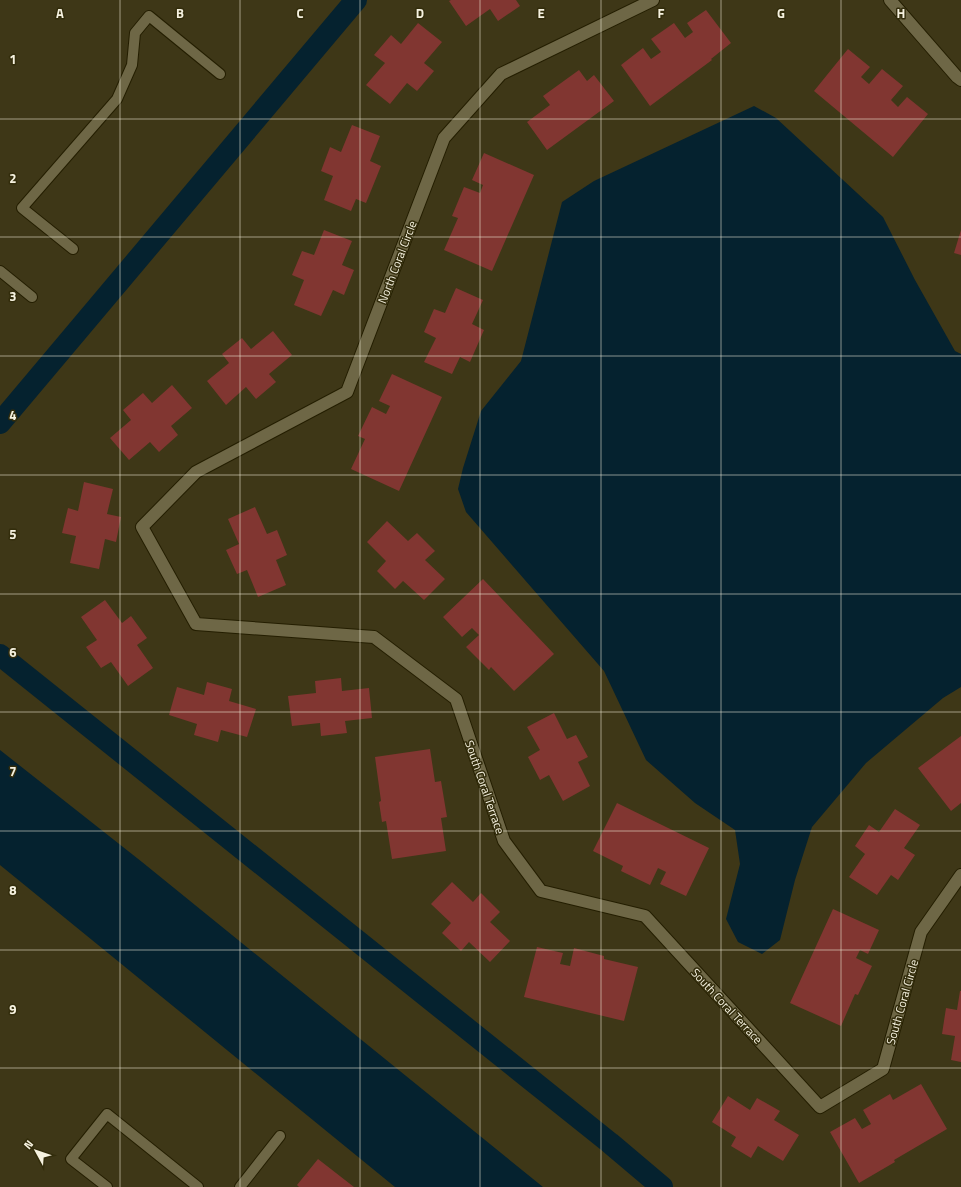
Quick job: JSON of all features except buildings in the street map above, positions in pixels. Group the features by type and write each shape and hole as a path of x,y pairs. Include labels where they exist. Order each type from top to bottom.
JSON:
{"street":[{"name":"North Coral Circle","path":"142,527 196,472 347,392 444,138 501,74 653,0"},
{"path":"890,0 957,78 961,80"},
{"name":"South Coral Terrace","path":"142,527 196,624 374,637 456,699 504,842 541,891 645,916 820,1107"},
{"name":"South Coral Circle","path":"820,1107 882,1069 921,932 961,874"}],"lane":[{"path":"73,249 22,208 117,98 132,65 135,33 149,16 220,74"},
{"path":"0,271 32,297"},
{"path":"103,1186 71,1159 107,1114 198,1187"},
{"path":"240,1187 280,1136"}],"water":[{"path":"754,106 776,118 883,217 915,280 955,351 961,354 961,687 943,698 866,763 812,827 795,880 780,940 762,954 738,942 726,919 740,864 735,830 695,803 646,760 604,671 466,512 458,489 481,411 521,361 562,202 594,181"},
{"path":"0,750 142,862 543,1187 395,1187 0,865"}],"waterway":[{"path":"0,423 356,0"},
{"path":"0,655 610,1143 662,1187"}]}
